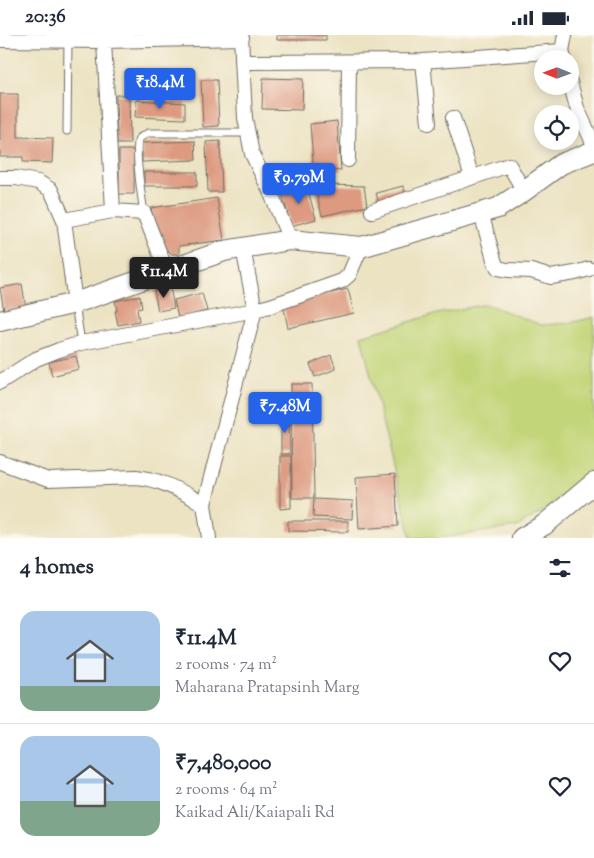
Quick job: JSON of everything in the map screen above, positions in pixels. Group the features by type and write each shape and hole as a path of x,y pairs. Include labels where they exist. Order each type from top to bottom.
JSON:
{"street":[{"path":"564,50 565,35"},
{"path":"0,40 68,38 104,41 242,36 245,118 252,154 270,191 290,240"},
{"path":"104,41 113,211"},
{"path":"242,62 423,61 534,56"},
{"path":"423,61 429,123"},
{"path":"348,160 349,62"},
{"path":"574,95 577,108 594,145"},
{"path":"453,118 472,177"},
{"path":"0,321 75,303 224,251 290,240 361,247 481,213 498,208 561,164 594,151"},
{"path":"372,211 509,165 524,191"},
{"path":"0,178 16,178 38,182 51,190 64,220 75,303"},
{"path":"64,220 113,211 144,213 167,271"},
{"path":"481,213 498,268 531,271 551,277 589,269"},
{"path":"0,382 36,359 80,343 270,306 342,281 349,275 361,247"},
{"path":"209,538 204,504 255,309 243,248"},
{"path":"0,462 48,480 148,478 172,485 204,504"},
{"path":"522,538 544,525 594,483"}],"lane":[{"path":"67,131 68,38"},
{"path":"144,213 137,159 140,137 148,133 248,133"},
{"path":"75,303 80,343"}],"green space":[{"path":"486,304 541,325 570,323 594,317 594,468 543,511 517,527 439,538 411,538 361,336 432,315"}],"building":[{"path":"277,35 326,35 326,40 277,40"},
{"path":"135,74 187,76 186,90 135,88"},
{"path":"263,78 303,79 302,110 262,109"},
{"path":"201,80 217,80 219,126 203,127"},
{"path":"0,94 18,94 18,137 53,138 52,163 23,162 23,157 0,157"},
{"path":"116,95 129,95 130,144 117,144"},
{"path":"136,100 185,103 185,119 135,117"},
{"path":"337,121 341,170 314,173 310,124"},
{"path":"195,141 196,160 142,162 142,143"},
{"path":"220,141 222,192 208,192 206,142"},
{"path":"119,150 134,150 134,194 119,194"},
{"path":"144,172 197,172 197,186 144,186"},
{"path":"306,183 316,219 291,226 281,190"},
{"path":"326,185 364,186 367,206 322,216 316,191"},
{"path":"403,186 406,196 379,204 376,193"},
{"path":"217,198 224,240 179,246 179,254 172,254 167,250 162,244 151,208"},
{"path":"22,284 26,308 4,311 0,288"},
{"path":"170,287 174,308 158,311 154,290"},
{"path":"348,289 354,313 288,328 283,304"},
{"path":"202,293 207,311 178,318 174,300"},
{"path":"140,296 142,308 137,309 139,321 118,325 115,301"},
{"path":"331,355 336,369 315,377 310,364"},
{"path":"76,356 79,369 52,376 49,362"},
{"path":"291,384 312,384 314,498 292,498"},
{"path":"281,414 289,414 290,454 281,454"},
{"path":"280,456 291,456 291,508 280,509"},
{"path":"395,474 398,526 359,529 356,477"},
{"path":"314,499 353,501 352,519 313,517"},
{"path":"288,521 348,521 348,532 288,531"}]}
